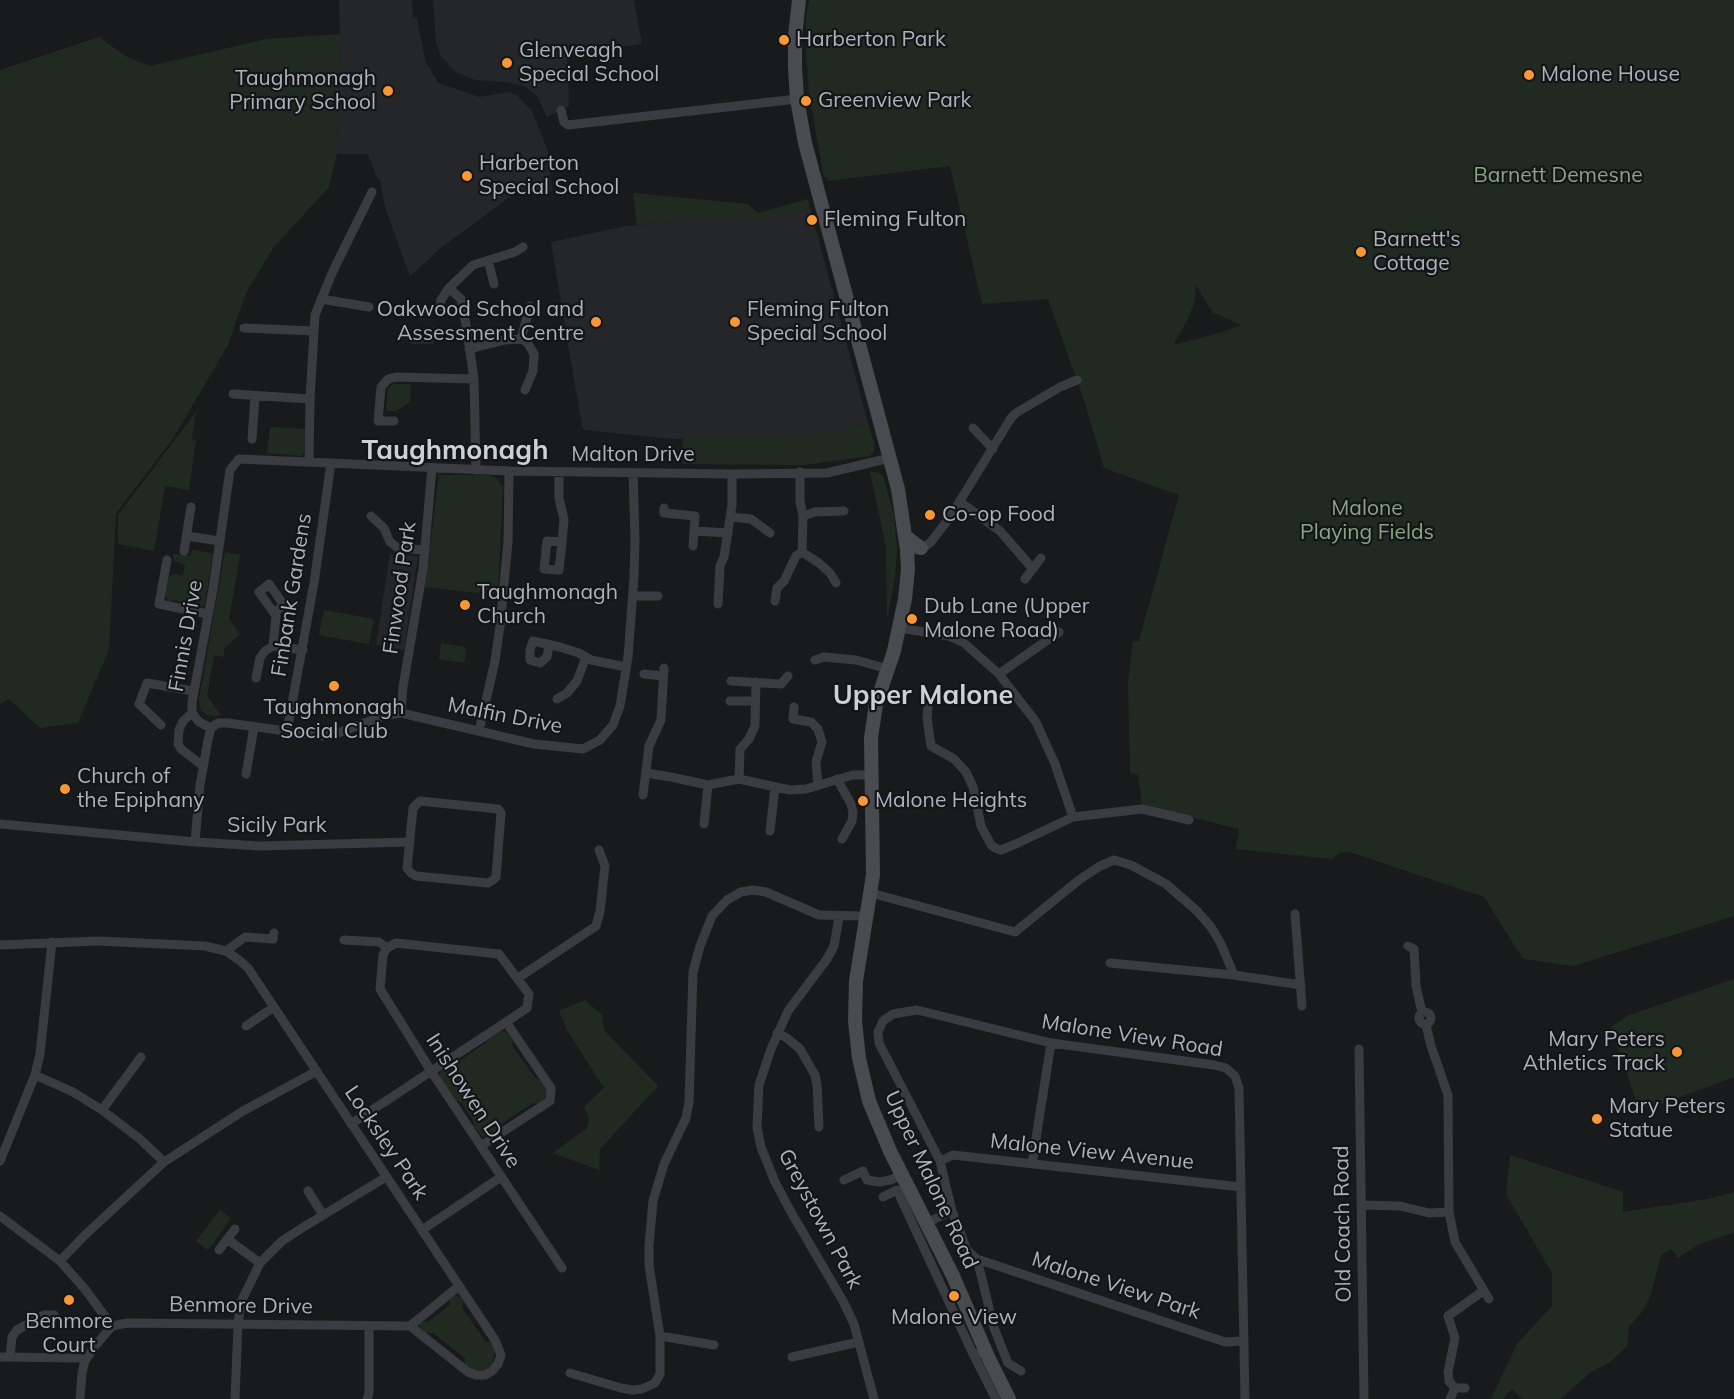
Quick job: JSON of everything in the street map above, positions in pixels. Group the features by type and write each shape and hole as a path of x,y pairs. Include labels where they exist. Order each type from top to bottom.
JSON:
{"main road":[{"name":"Upper Malone Road","path":"799,0 795,36 797,99 805,143 890,458 900,498 905,536 914,549 908,569 906,599 900,628 873,721 871,775 874,851 871,893 856,981 855,1021 858,1058 869,1101 902,1175 953,1276 979,1353 1010,1399"}],"street":[{"path":"561,110 564,122 568,125 797,99"},
{"path":"309,462 315,315 372,192"},
{"path":"440,306 449,288 473,266 523,247"},
{"path":"488,260 494,284"},
{"path":"449,288 460,299 474,379 476,470"},
{"path":"321,299 369,307"},
{"path":"521,339 530,306"},
{"path":"244,328 314,332"},
{"path":"469,349 505,340 521,339 527,342 534,354 533,371 525,390"},
{"path":"394,421 378,421 381,387 388,379 396,377 474,379"},
{"path":"914,549 931,542 960,502 1016,413 1060,387 1077,380"},
{"path":"233,394 310,399"},
{"path":"252,439 255,396"},
{"path":"973,428 993,449"},
{"name":"Malton Drive","path":"233,464 239,459 246,458 331,464 559,473 732,474 827,472 890,458"},
{"name":"Finnis Drive","path":"211,728 199,722 192,713 193,691 208,614 230,470 233,464"},
{"name":"Finbank Gardens","path":"287,731 303,650 331,464"},
{"name":"Finwood Park","path":"401,713 424,550 432,468"},
{"path":"479,731 495,661 501,617 508,542 509,471"},
{"path":"800,472 800,501 803,516 802,552"},
{"path":"559,473 559,498 564,520 562,542"},
{"name":"Malfin Drive","path":"211,728 218,723 228,723 322,736 341,732 383,716 401,713 534,744 583,748 600,740 613,725 620,706 626,667 634,596 633,473"},
{"path":"718,604 720,566 724,557 730,517 732,474"},
{"path":"960,502 1000,531 1033,569"},
{"name":"Finnis Drive","path":"184,551 191,507"},
{"path":"664,508 664,513 695,516 693,546"},
{"path":"803,516 815,512 844,511"},
{"path":"371,516 384,528 390,543 398,548 424,550"},
{"path":"730,517 751,519 770,533"},
{"path":"694,531 728,532"},
{"path":"187,536 219,541"},
{"path":"802,552 830,573 836,583"},
{"path":"775,602 777,588 784,581 796,556 802,552"},
{"path":"1025,579 1041,558"},
{"path":"177,570 167,564 159,604 208,614"},
{"path":"634,596 658,596"},
{"path":"273,646 276,615 274,613"},
{"path":"900,628 949,636 964,643 999,674 1036,722 1055,764 1072,817"},
{"path":"999,674 1059,632"},
{"path":"549,645 579,653 591,660 626,667"},
{"path":"256,678 260,658 273,646 303,650"},
{"path":"557,699 567,693 577,681 586,657"},
{"path":"816,660 824,657 855,660 888,669"},
{"path":"643,795 649,746 661,720 664,672 644,674"},
{"path":"731,681 781,684 788,676"},
{"path":"739,779 740,749 749,739 755,726 756,682"},
{"path":"161,725 139,704 147,683 193,691"},
{"path":"730,702 755,702"},
{"path":"794,706 793,719 810,722 818,729 822,742 816,762 818,784"},
{"path":"928,707 927,718 931,746 954,759 966,772 973,787 981,826 991,845 1001,850 1072,817 1142,809 1188,820"},
{"path":"192,713 183,721 179,730 178,744 202,766"},
{"path":"661,720 673,721"},
{"path":"246,774 254,727"},
{"path":"195,842 202,766 211,728"},
{"path":"646,773 708,785 739,779 790,790 806,789 853,775 871,775"},
{"path":"837,779 853,812 852,821 842,839"},
{"path":"702,820 708,785"},
{"path":"768,827 775,787"},
{"path":"420,801 494,807 501,813 496,877 488,883 416,876 407,868 410,842 413,808 420,801"},
{"name":"Sicily Park","path":"0,824 260,846 410,842"},
{"path":"518,978 596,927 605,866 599,850"},
{"path":"871,893 1015,932 1079,880 1114,860 1131,865 1166,884 1197,911 1220,942 1234,975"},
{"path":"570,1373 633,1390 655,1383 660,1374 660,1336 649,1265 653,1201 664,1164 686,1118 689,1102 693,972 708,924 719,907 727,900 747,890 766,892 819,915 867,916"},
{"path":"1295,914 1302,1006"},
{"name":"Greystown Park","path":"839,917 836,939 827,959 797,997 777,1033 759,1085 757,1113 761,1147 791,1212 843,1301 860,1342 874,1399"},
{"path":"226,951 245,937 273,939 274,933"},
{"path":"344,940 379,942 387,948 396,943 500,954 529,994 527,1008 351,1124"},
{"name":"Locksley Park","path":"0,945 98,941 205,946 226,951 248,968 495,1340 501,1355 498,1364 492,1371 485,1374 477,1375 468,1372 410,1326"},
{"path":"0,1161 35,1075 44,1027 52,942"},
{"path":"1408,946 1414,949 1416,986 1422,1012 1418,1020 1426,1025 1448,1095 1449,1212 1455,1242 1489,1299"},
{"name":"Inishowen Drive","path":"387,948 383,955 380,989 431,1071 562,1268"},
{"path":"1110,963 1234,975 1301,985"},
{"path":"246,1026 274,1007"},
{"name":"Malone View Road","path":"940,1161 879,1043 878,1032 883,1021 893,1014 917,1010 1051,1043 1226,1068 1235,1076 1239,1088 1245,1399"},
{"path":"481,1146 550,1101 551,1088 506,1022"},
{"path":"777,1033 800,1049 814,1075 817,1085 819,1127"},
{"path":"1032,1164 1051,1043"},
{"name":"Old Coach Road","path":"1359,1049 1364,1399"},
{"path":"102,1110 141,1057"},
{"path":"60,1261 164,1162 243,1111 317,1071"},
{"path":"35,1075 74,1092 102,1110 140,1139 164,1162"},
{"name":"Malone View Avenue","path":"940,1161 953,1155 1240,1187"},
{"path":"940,1161 952,1211 967,1250 977,1259 994,1328 1008,1363 1021,1371"},
{"path":"844,1180 862,1171 867,1180 879,1182 902,1175"},
{"path":"235,1399 241,1302 260,1263 282,1241 386,1177"},
{"path":"422,1230 501,1177"},
{"name":"Upper Malone Road","path":"883,1197 897,1190 979,1353 996,1399"},
{"path":"308,1191 323,1215"},
{"path":"1361,1206 1400,1206 1429,1213 1449,1212"},
{"path":"926,1223 952,1211"},
{"path":"0,1216 60,1261 84,1288 112,1326 85,1361 80,1399"},
{"path":"219,1250 235,1228"},
{"path":"226,1239 260,1263"},
{"name":"Malone View Park","path":"977,1259 1226,1342 1243,1341"},
{"path":"410,1326 459,1286"},
{"path":"1466,1388 1455,1388 1449,1381 1448,1364 1455,1338 1448,1316 1483,1291"},
{"path":"54,1316 44,1315 17,1330 5,1357 80,1358 85,1361"},
{"name":"Benmore Drive","path":"112,1326 127,1323 410,1326"},
{"path":"367,1399 369,1393 369,1326"},
{"path":"660,1336 714,1345"},
{"path":"792,1357 860,1342"},
{"path":"1450,1399 1455,1388"}],"shaded area":[{"path":"339,0 412,0 413,18 417,18 425,60 438,83 479,97 509,92 518,96 532,111 548,151 552,191 514,194 442,247 410,276 385,207 380,180 377,178 368,154 337,154"},
{"name":"Glenveagh Special School","path":"433,0 634,0 642,44 567,54 569,106 547,117 537,96 525,86 475,80 454,71 441,56 436,42"},
{"name":"Fleming Fulton Special School","path":"810,208 868,423 830,432 672,439 585,430 582,427 551,242 626,226 706,219 756,221"},
{"path":"390,554 418,556 404,650 376,645"}],"green space":[{"path":"809,0 1734,0 1734,916 1573,966 1523,959 1484,897 1350,852 1339,853 1332,859 1236,849 1239,829 1142,805 1138,775 1130,773 1128,682 1133,642 1139,641 1179,495 1104,468 1085,403 1048,299 982,304 950,166 827,181 827,177 824,177 809,94 806,16","holes":["1196,285 1212,312 1241,325 1173,345 1195,301"]},
{"path":"340,34 337,154 329,187 273,248 246,293 228,345 172,440 116,513 109,649 78,723 40,728 9,699 0,704 0,70 99,37 127,57 150,66 267,39"},
{"path":"633,193 748,204 758,213 808,199 810,208 756,221 706,219 637,225"},
{"path":"434,327 434,344 410,344 410,329"},
{"path":"394,384 411,384 410,402 396,411 386,411 388,388"},
{"path":"196,412 192,439 196,440 189,490 165,486 154,551 118,544 118,515"},
{"path":"868,423 874,443 874,451 870,456 803,465 682,464 683,438 830,432"},
{"path":"270,427 305,429 304,452 301,456 267,453"},
{"path":"870,471 883,476 894,515 897,548 895,576 887,620 886,547"},
{"path":"439,475 490,475 497,479 503,487 498,595 425,587"},
{"path":"192,550 213,553 203,607 173,600 169,602 165,595 169,577 173,574 183,576 185,565 174,561 173,554 191,556"},
{"path":"225,552 240,555 229,618 240,635 224,648 224,657 214,655 207,695 221,716 207,715 201,710 199,699"},
{"path":"324,610 374,619 369,644 319,635"},
{"path":"441,643 464,647 466,650 464,663 439,659"},
{"name":"Mary Peters Athletics Track","path":"1734,979 1734,1077 1658,1105 1638,1106 1611,1027 1627,1016"},
{"path":"585,1000 602,1015 604,1030 658,1086 600,1149 599,1170 553,1153 587,1128 589,1119 584,1107 604,1088 567,1030 559,1011"},
{"path":"498,1031 507,1033 513,1041 512,1046 536,1079 540,1080 547,1095 538,1104 533,1103 501,1124 500,1129 483,1137 473,1126 474,1122 461,1102 457,1101 440,1077 440,1072 451,1062 455,1064 486,1043 487,1039"},
{"path":"1510,1155 1623,1192 1623,1212 1708,1199 1734,1192 1734,1232 1698,1245 1677,1258 1672,1249 1661,1255 1650,1297 1642,1312 1629,1326 1627,1346 1609,1363 1591,1372 1560,1399 1522,1399 1512,1389 1503,1399 1491,1399 1517,1344 1552,1306 1552,1273 1506,1194"},
{"path":"220,1210 231,1218 208,1250 196,1241"},
{"path":"461,1297 462,1308 486,1342 491,1342 495,1349 493,1362 481,1371 465,1366 465,1358 433,1333 423,1333 419,1329 420,1323 428,1322 450,1305 450,1298"}],"place":[{"name":"Harberton Park","path":"784,40"},
{"name":"Glenveagh Special School","path":"507,63"},
{"name":"Malone House","path":"1529,75"},
{"name":"Taughmonagh Primary School","path":"388,91"},
{"name":"Greenview Park","path":"806,101"},
{"name":"Harberton Special School","path":"467,176"},
{"name":"Fleming Fulton","path":"812,220"},
{"name":"Barnett's Cottage","path":"1361,252"},
{"name":"Oakwood School and Assessment Centre","path":"596,322"},
{"name":"Fleming Fulton Special School","path":"735,322"},
{"name":"Co-op Food","path":"930,515"},
{"name":"Taughmonagh Church","path":"465,605"},
{"name":"Dub Lane (Upper Malone Road)","path":"912,619"},
{"name":"Taughmonagh Social Club","path":"334,686"},
{"name":"Church of the Epiphany","path":"65,789"},
{"name":"Malone Heights","path":"863,801"},
{"name":"Mary Peters Athletics Track","path":"1677,1052"},
{"name":"Mary Peters Statue","path":"1597,1119"},
{"name":"Malone View","path":"954,1296"},
{"name":"Benmore Court","path":"69,1300"}],"district":[{"name":"Taughmonagh","path":"455,451"},
{"name":"Upper Malone","path":"923,696"}],"park label":[{"name":"Barnett Demesne","path":"1558,176"},
{"name":"Malone Playing Fields","path":"1367,521"}]}
